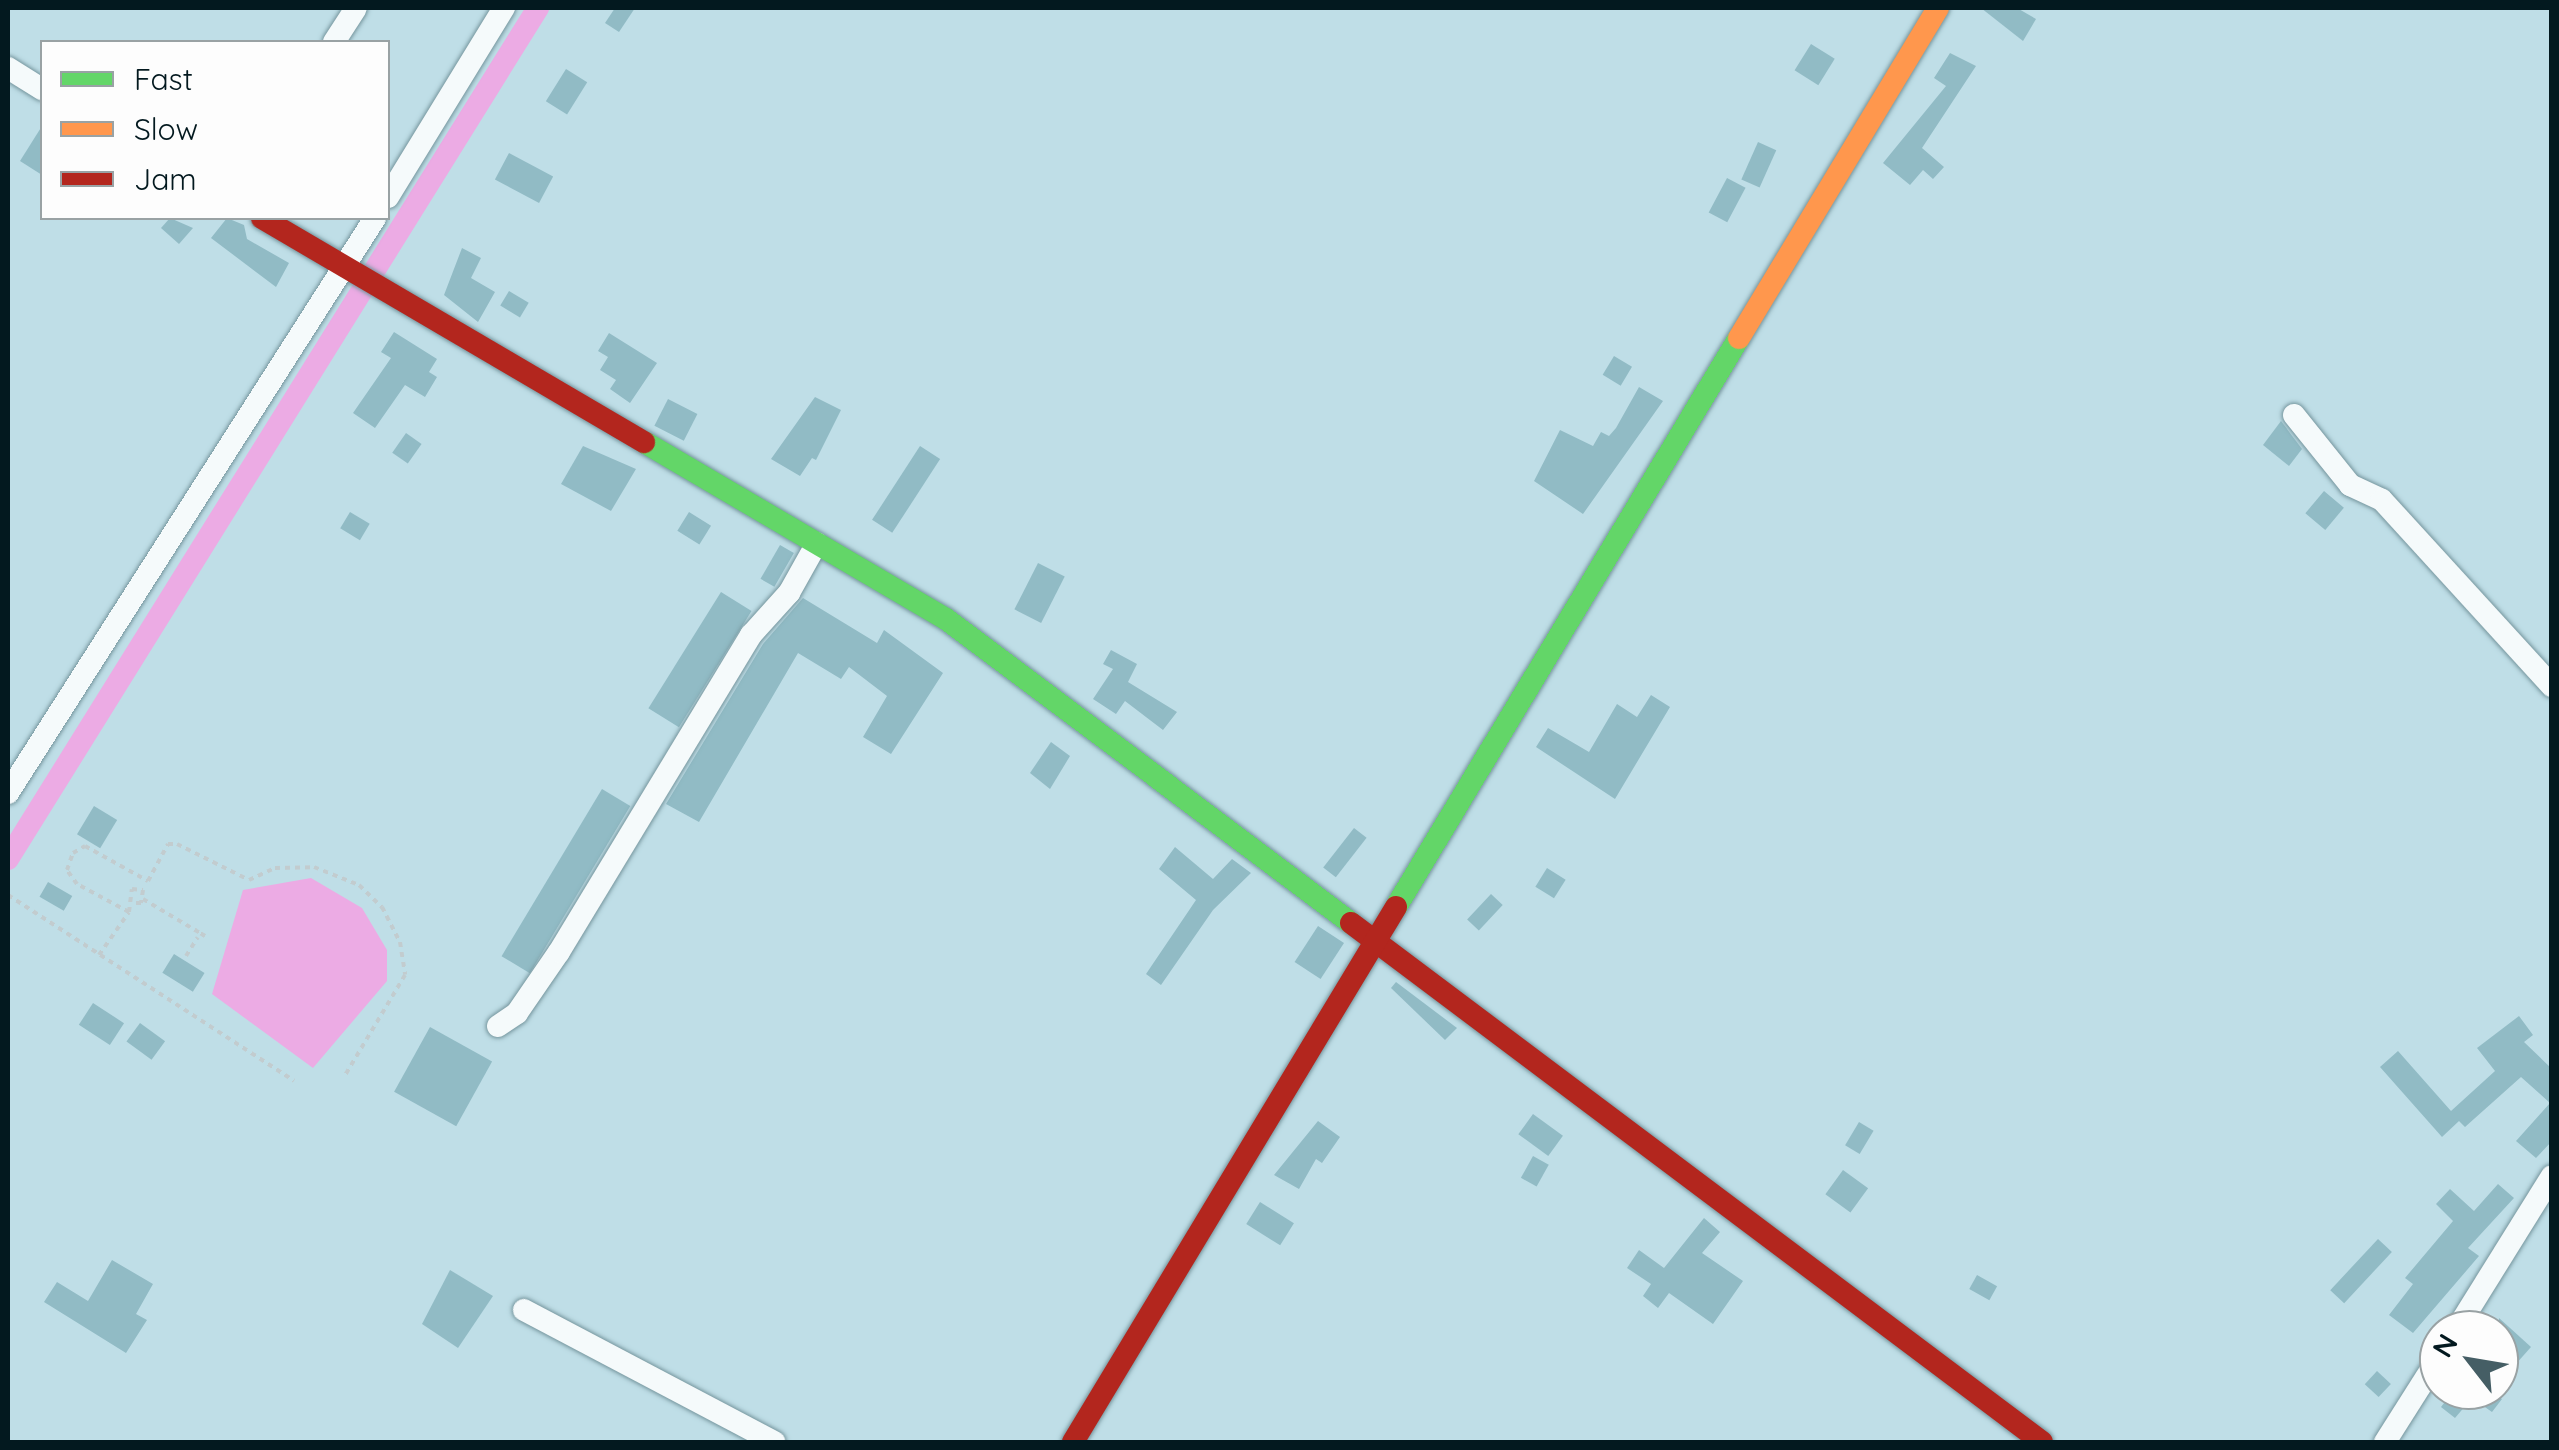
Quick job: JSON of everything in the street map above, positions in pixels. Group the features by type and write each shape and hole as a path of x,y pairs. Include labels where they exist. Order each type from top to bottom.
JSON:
{"street":[{"path":"335,40 356,8"},
{"path":"390,194 504,8"},
{"path":"1073,1442 1938,8"},
{"path":"8,68 40,88"},
{"path":"265,220 946,619 2042,1442"},
{"path":"8,793 374,220"},
{"path":"2294,415 2350,485 2382,500 2552,686"},
{"path":"498,1026 517,1013 560,952 751,635 789,593 817,543"},
{"path":"2468,1310 2552,1176"},
{"path":"524,1310 774,1442"},
{"path":"2385,1442 2419,1388"}],"path":[{"path":"143,899 143,890 168,844 178,844 248,880 276,868 314,867 359,884 382,908 400,942 405,975 344,1077"},
{"path":"129,912 77,884 66,870 72,852 84,846 148,881"},
{"path":"100,955 129,912 132,889 143,890"},
{"path":"8,895 294,1081"},
{"path":"132,903 143,899"},
{"path":"143,899 194,930 205,932 186,956"}],"shaded area":[{"path":"311,878 362,908 387,950 387,981 313,1068 212,994 243,890"}],"building":[{"path":"615,8 635,8 619,32 605,23"},
{"path":"1981,8 2017,8 2036,19 2023,41"},
{"path":"1811,44 1835,59 1818,85 1795,70"},
{"path":"1950,53 1976,66 1922,148 1944,167 1933,179 1923,170 1910,185 1883,163 1946,86 1934,78"},
{"path":"566,69 587,82 567,114 546,101"},
{"path":"40,129 40,174 20,161"},
{"path":"1758,142 1776,150 1760,188 1741,179"},
{"path":"509,153 553,176 539,203 495,179"},
{"path":"1727,178 1746,188 1727,222 1709,212"},
{"path":"168,220 175,220 193,228 179,244 161,228"},
{"path":"225,220 232,220 244,225 247,239 289,263 276,287 211,238"},
{"path":"462,248 481,258 471,278 495,292 478,322 444,295"},
{"path":"509,291 529,303 520,317 500,306"},
{"path":"394,332 437,359 429,372 437,377 425,397 405,385 375,428 353,413 391,358 381,352"},
{"path":"609,333 657,363 630,403 610,389 616,380 600,370 608,357 598,351"},
{"path":"1614,356 1632,367 1621,386 1603,375"},
{"path":"1639,387 1663,401 1583,514 1534,481 1560,430 1593,446 1601,432 1609,436 1616,428"},
{"path":"815,397 841,410 816,460 812,458 800,476 771,459"},
{"path":"668,399 697,414 684,441 654,426"},
{"path":"2281,421 2302,449 2289,466 2263,445"},
{"path":"406,433 422,444 408,464 392,453"},
{"path":"583,446 636,469 611,511 561,484"},
{"path":"920,446 940,459 892,533 872,520"},
{"path":"2324,491 2344,508 2325,530 2305,513"},
{"path":"350,512 370,524 360,540 340,528"},
{"path":"689,512 711,526 699,544 677,531"},
{"path":"780,545 794,553 774,587 760,579"},
{"path":"1038,563 1065,577 1041,623 1014,609"},
{"path":"721,592 752,611 679,727 648,708"},
{"path":"803,598 877,643 884,630 943,673 891,754 863,737 887,696 849,667 841,679 798,653 699,822 666,804 763,644"},
{"path":"1111,650 1137,664 1128,682 1177,712 1163,730 1125,701 1116,714 1093,699 1113,669 1103,664"},
{"path":"1651,695 1670,707 1615,799 1536,747 1548,728 1589,752 1617,704 1637,717"},
{"path":"1051,742 1070,756 1050,789 1030,773"},
{"path":"602,789 630,806 530,973 502,956"},
{"path":"94,806 117,820 100,848 77,834"},
{"path":"1354,828 1367,838 1336,877 1323,867"},
{"path":"1175,847 1213,879 1232,859 1251,873 1213,910 1161,985 1146,974 1196,900 1159,869"},
{"path":"1547,868 1566,880 1554,898 1535,887"},
{"path":"48,882 72,896 64,911 40,897"},
{"path":"1491,894 1503,905 1479,931 1467,920"},
{"path":"1318,926 1344,943 1321,979 1295,962"},
{"path":"174,954 205,973 193,992 162,973"},
{"path":"1396,982 1457,1028 1445,1040 1391,988"},
{"path":"93,1003 124,1023 110,1045 79,1025"},
{"path":"2519,1016 2533,1035 2524,1042 2551,1068 2552,1141 2536,1158 2516,1141 2550,1103 2521,1077 2465,1127 2459,1121 2442,1137 2380,1067 2398,1051 2451,1111 2495,1071 2477,1048"},
{"path":"140,1023 165,1041 152,1060 126,1042"},
{"path":"430,1027 492,1061 456,1126 394,1092"},
{"path":"1533,1114 1563,1136 1548,1156 1518,1134"},
{"path":"1318,1121 1340,1137 1322,1163 1316,1159 1299,1189 1274,1175"},
{"path":"1859,1122 1874,1131 1860,1154 1845,1145"},
{"path":"1533,1156 1549,1165 1537,1187 1521,1178"},
{"path":"1843,1170 1868,1188 1850,1212 1825,1194"},
{"path":"2498,1184 2514,1198 2468,1248 2479,1256 2433,1310 2419,1310 2419,1326 2413,1333 2389,1315 2413,1284 2405,1278 2453,1221 2436,1204 2450,1189 2474,1211"},
{"path":"1260,1202 1294,1223 1280,1245 1246,1224"},
{"path":"1704,1218 1720,1232 1702,1253 1743,1281 1713,1324 1669,1293 1658,1308 1643,1296 1651,1284 1627,1268 1639,1250 1664,1268"},
{"path":"2378,1239 2392,1252 2344,1303 2330,1290"},
{"path":"112,1260 153,1284 136,1314 147,1320 126,1353 44,1302 57,1282 88,1301"},
{"path":"450,1270 493,1296 458,1348 422,1324"},
{"path":"1977,1275 1997,1286 1989,1300 1969,1289"},
{"path":"2519,1336 2531,1347 2519,1360"},
{"path":"2377,1371 2391,1384 2379,1397 2365,1384"},
{"path":"2445,1410 2462,1410 2455,1418"}],"waterway":[{"path":"8,859 538,8"}],"traffic: fast":[{"path":"1396,907 1739,338"},
{"path":"644,442 946,619 1351,923"}],"traffic: slow":[{"path":"1739,338 1938,8"}],"traffic: jam":[{"path":"265,220 644,442"},
{"path":"1073,1442 1396,907"},
{"path":"1351,923 2042,1442"}]}
